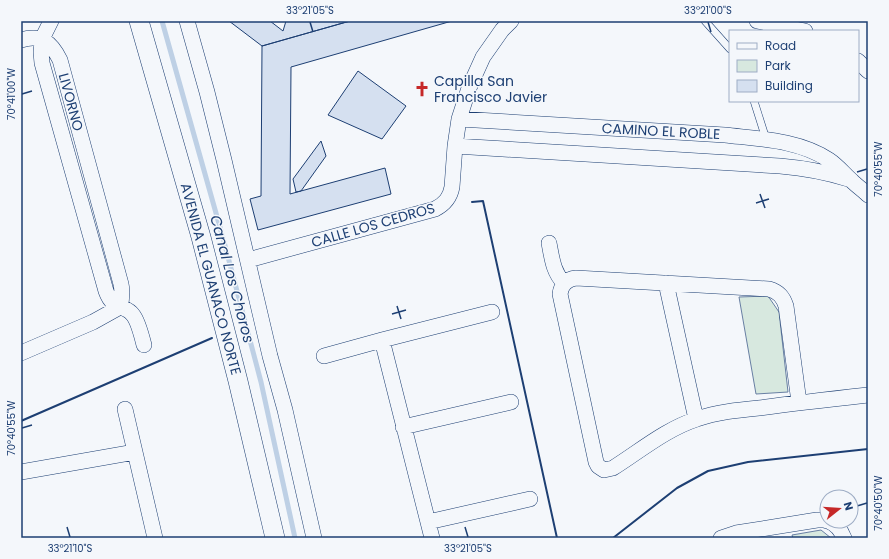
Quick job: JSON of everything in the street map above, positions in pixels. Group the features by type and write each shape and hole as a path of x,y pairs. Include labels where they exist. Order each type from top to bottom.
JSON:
{"street":[{"name":"LIVORNO","path":"51,21 42,39 42,63 73,178 108,297 111,301 128,311 134,317 144,345"},
{"name":"AVENIDA EL GUANACO NORTE","path":"139,21 203,244 238,381 275,538"},
{"path":"187,21 207,92 270,356 285,410 314,538"},
{"name":"CALLE LOS CEDROS","path":"248,260 442,206 451,194 455,146 460,119 469,88 482,57 502,30 511,21"},
{"path":"766,22 800,30"},
{"path":"21,40 33,38 42,39"},
{"name":"LIVORNO","path":"42,39 52,47 60,60 122,284 123,291 120,307"},
{"path":"859,62 868,70"},
{"name":"CAMINO EL ROBLE","path":"460,119 717,135 784,142 822,156 839,168 868,195"},
{"path":"780,166 776,158 776,154 777,149 784,142"},
{"name":"CAMINO EL ROBLE","path":"455,146 780,166 817,171 851,180"},
{"path":"73,178 90,171"},
{"path":"549,243 553,267 564,283"},
{"path":"799,402 786,306 781,295 776,291 576,278 572,278 562,286 560,294 594,455 598,466 604,470 614,468 668,432 696,419 732,411 868,395"},
{"path":"666,283 696,419"},
{"path":"21,353 93,322 120,307"},
{"path":"324,356 492,312"},
{"path":"382,340 432,538"},
{"path":"403,427 510,402"},
{"path":"125,409 155,538"},
{"path":"21,472 135,452"},
{"path":"428,522 530,499"},
{"path":"722,538 750,530 819,520"},
{"path":"840,529 844,538"}],"lane":[{"path":"705,21 729,48"},
{"path":"754,102 766,139"}],"green space":[{"path":"768,296 779,312 788,392 756,394 739,297"},
{"path":"821,530 831,538 793,538 792,535"}],"building":[{"path":"229,21 270,21 283,31 286,21 350,21 262,46"},
{"path":"350,21 452,21 291,67 290,194 385,168 391,194 258,230 250,199 261,196 262,46"},
{"path":"358,71 406,106 382,139 328,115"},
{"path":"321,141 326,156 301,191 296,192 293,179"}],"waterway":[{"name":"Canal Los Choros","path":"162,21 223,238 261,382 295,538"}],"wall":[{"path":"472,202 483,201 557,538"},
{"path":"21,421 212,338"},
{"path":"613,538 677,488 708,471 748,462 868,449"}],"place":[{"name":"Capilla San Francisco Javier","path":"422,89"}]}
